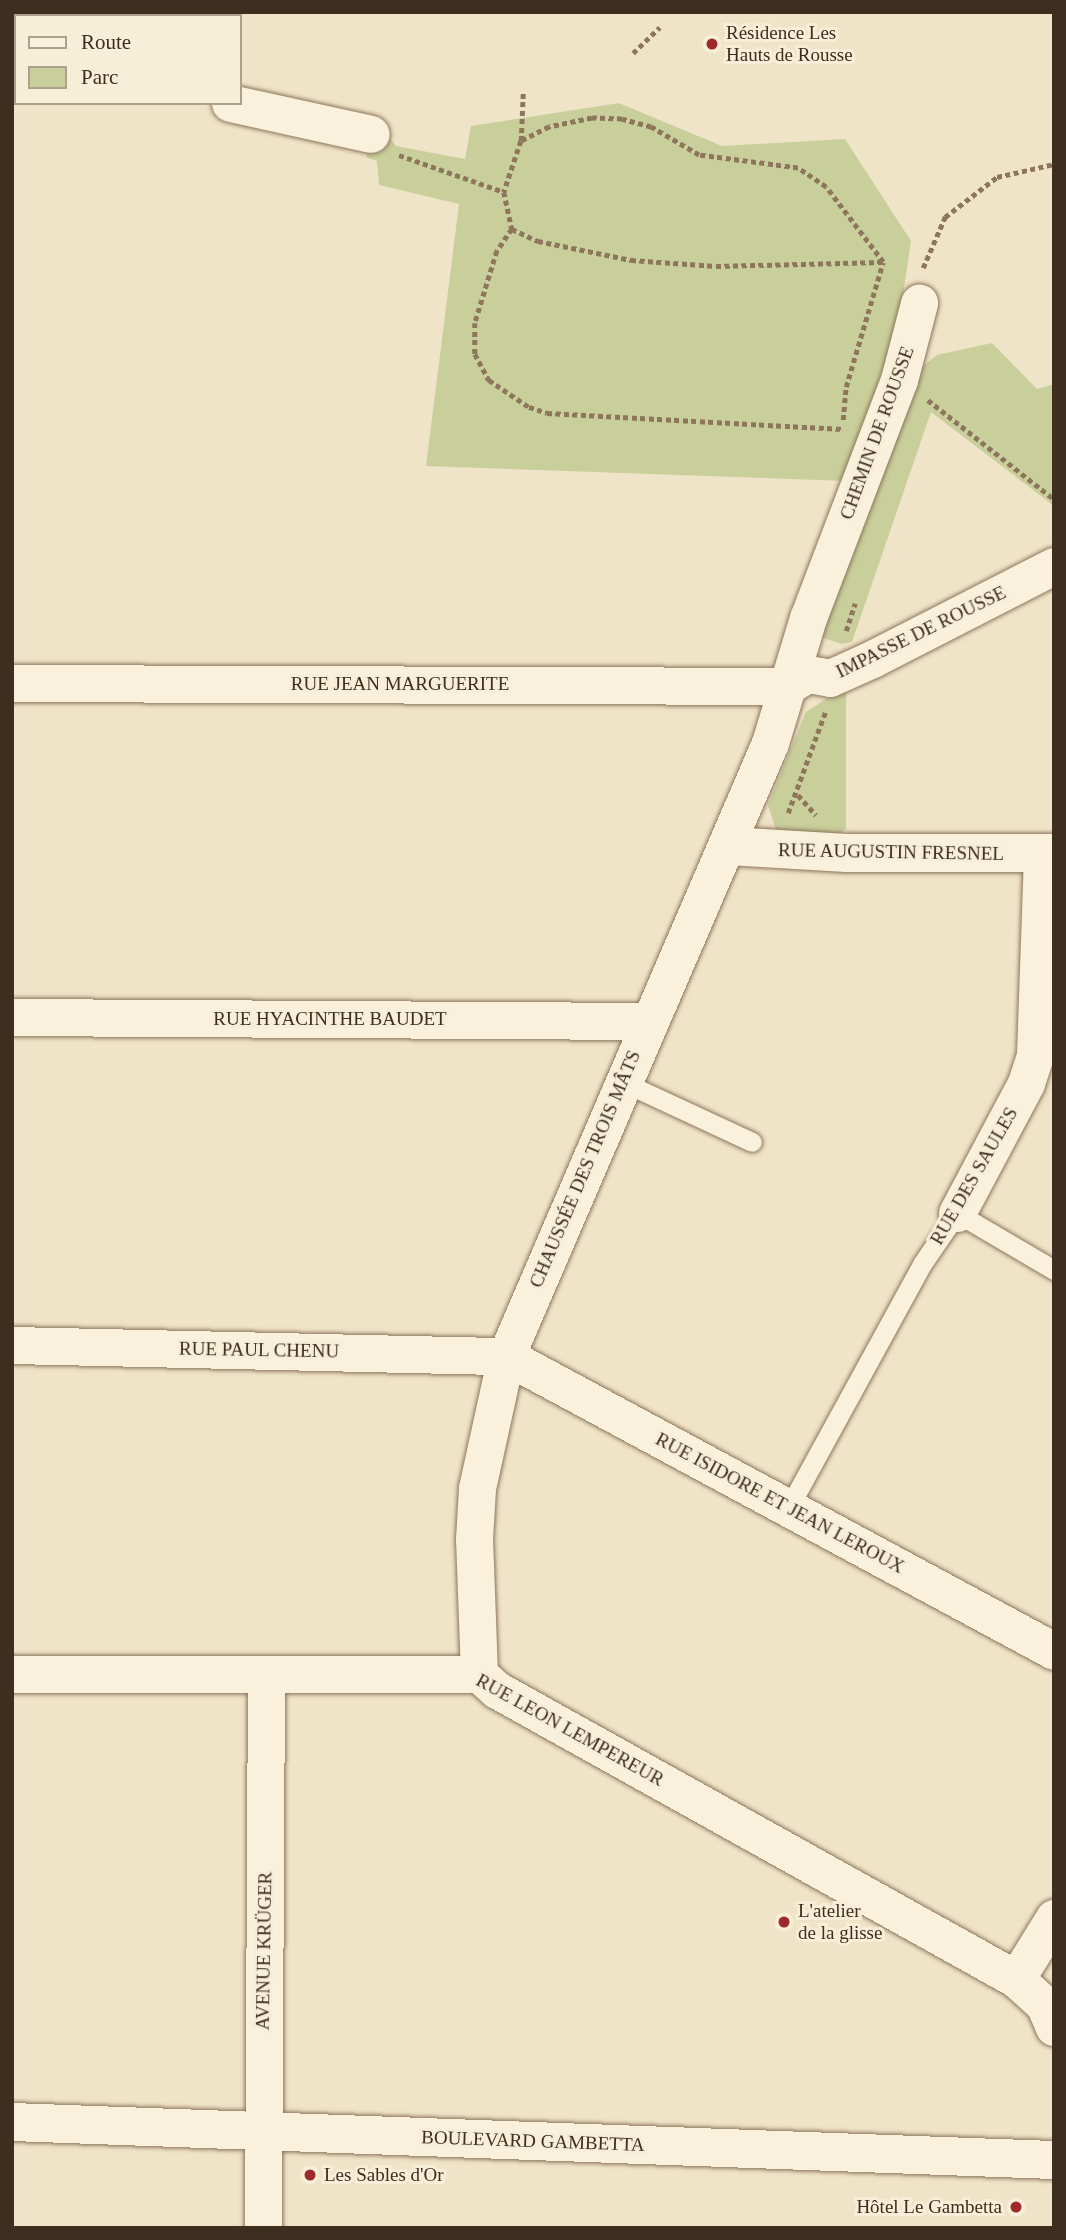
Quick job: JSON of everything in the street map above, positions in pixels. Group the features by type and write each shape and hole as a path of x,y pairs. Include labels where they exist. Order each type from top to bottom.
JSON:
{"main road":[{"name":"RUE AUGUSTIN FRESNEL","path":"746,848 1048,854"},
{"name":"BOULEVARD GAMBETTA","path":"12,2122 1054,2160"}],"street":[{"path":"239,105 371,134"},
{"name":"CHEMIN DE ROUSSE","path":"787,686 899,380 919,303"},
{"name":"IMPASSE DE ROUSSE","path":"787,686 808,674 830,678 1054,566"},
{"name":"RUE JEAN MARGUERITE","path":"12,683 787,686"},
{"name":"CHAUSSÉE DES TROIS MÂTS","path":"479,1674 474,1539 477,1488 506,1356 647,1021 746,848 787,686"},
{"name":"RUE DES SAULES","path":"957,1213 1026,1083 1035,1055 1048,854"},
{"name":"RUE HYACINTHE BAUDET","path":"12,1017 647,1021"},
{"name":"RUE PAUL CHENU","path":"12,1345 506,1356"},
{"name":"RUE ISIDORE ET JEAN LEROUX","path":"506,1356 1054,1651"},
{"name":"RUE LEON LEMPEREUR","path":"12,1674 479,1674 497,1690 1016,1979 1044,2004 1054,2027"},
{"name":"AVENUE KRÜGER","path":"262,2228 265,1675"},
{"path":"1016,1979 1054,1918"}],"lane":[{"path":"623,1082 752,1142"},
{"path":"957,1213 1054,1270"},
{"name":"RUE DES SAULES","path":"789,1507 922,1264 957,1213"}],"path":[{"path":"634,52 660,27"},
{"path":"523,93 521,141 504,192 512,229 497,251 488,277 475,323 475,354 489,380 529,407 547,413 843,428 846,387 883,262"},
{"path":"521,141 549,127 592,118 622,119 651,127 699,155 798,169 826,187 883,262"},
{"path":"371,134 387,151 504,192"},
{"path":"919,303 922,270 945,217 997,177 1054,164"},
{"path":"512,229 538,241 631,260 716,266 883,262"},
{"path":"899,380 1054,499"},
{"path":"746,848 798,795 827,716 830,678"}],"green space":[{"path":"619,103 722,146 845,139 911,241 900,315 846,481 426,466 459,204 379,185 377,161 366,157 376,120 396,146 465,159 471,126"},
{"path":"992,343 1037,389 1054,384 1054,506 931,412 852,642 841,644 821,637 923,366 937,355"},
{"path":"846,686 846,828 837,837 777,833 768,805 806,712"}],"place":[{"name":"Résidence Les Hauts de Rousse","path":"712,44"},
{"name":"L'atelier de la glisse","path":"784,1922"},
{"name":"Les Sables d'Or","path":"310,2175"},
{"name":"Hôtel Le Gambetta","path":"1016,2207"}]}
